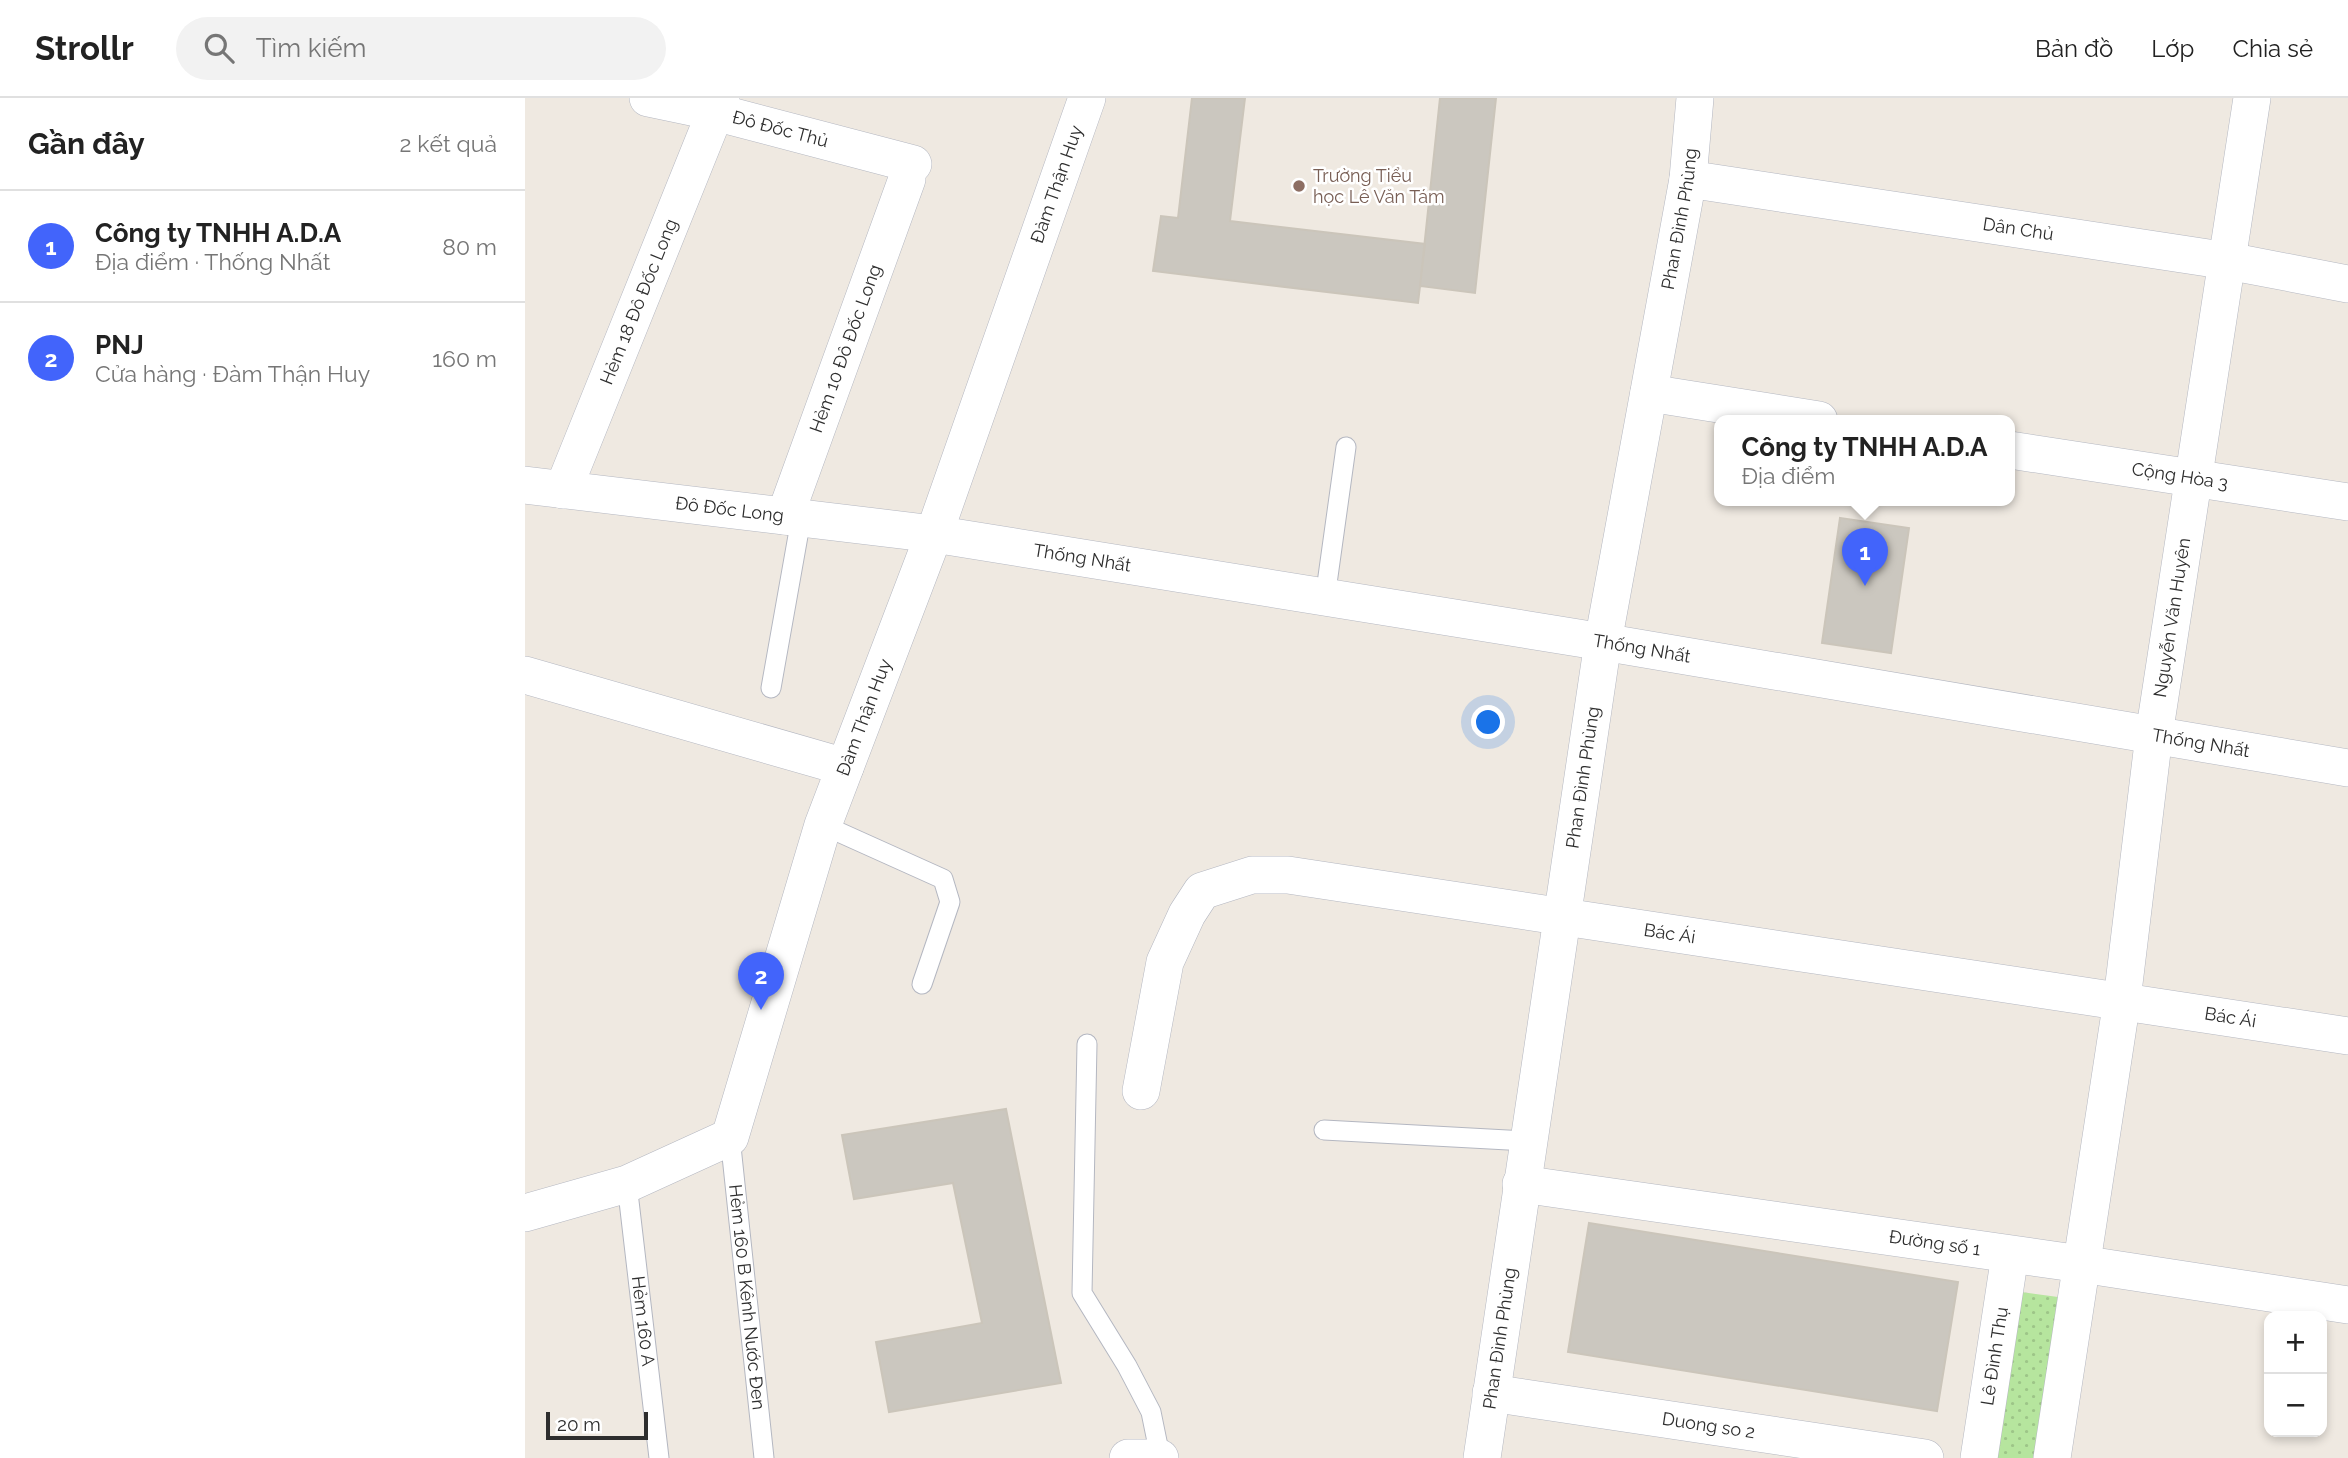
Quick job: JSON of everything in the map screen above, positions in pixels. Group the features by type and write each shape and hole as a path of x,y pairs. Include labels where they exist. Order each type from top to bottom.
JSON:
{"street":[{"name":"Đô Đốc Thủ","path":"648,98 718,105 910,171"},
{"name":"Đàm Thận Huy","path":"730,1138 823,825 934,534 1087,98"},
{"name":"Phan Đình Phùng","path":"1482,1458 1604,642 1689,179 1695,98"},
{"name":"Nguyễn Văn Huyên","path":"2052,1458 2122,1000 2154,735 2252,98"},
{"name":"Hẻm 18 Đô Đốc Long","path":"563,490 718,105"},
{"name":"Hẻm 10 Đô Đốc Long","path":"793,517 910,171"},
{"name":"Dân Chủ","path":"1689,179 2228,261 2348,284"},
{"path":"1649,393 1788,415"},
{"name":"Cộng Hòa 3","path":"2015,451 2348,502"},
{"name":"Đô Đốc Long","path":"525,485 934,534"},
{"name":"Thống Nhất","path":"934,534 1604,642 2348,768"},
{"path":"525,675 845,767"},
{"name":"Bác Ái","path":"1141,1091 1165,962 1187,914 1202,891 1252,875 1288,875 1562,919 2122,1000 2348,1036"},
{"path":"525,1213 627,1184 730,1138"},
{"name":"Đường số 1","path":"1521,1184 2081,1264 2348,1306"},
{"name":"Lê Đình Thụ","path":"1979,1458 2010,1255"},
{"name":"Duong so 2","path":"1491,1393 1926,1458"}],"lane":[{"path":"1325,598 1346,447"},
{"path":"771,688 793,517"},
{"path":"823,825 943,880 950,902 922,984"},
{"path":"1087,1044 1082,1293 1127,1366 1151,1412 1150,1457"},
{"path":"1324,1130 1528,1141"},
{"name":"Hẻm 160 B Kênh Nước Đen","path":"730,1138 764,1458"},
{"name":"Hẻm 160 A","path":"627,1184 659,1458"}],"green space":[{"path":"2021,1292 2058,1297 2034,1458 1995,1458"}],"building":[{"path":"1192,98 1245,98 1230,221 1425,244 1418,303 1153,271 1161,216 1178,218"},
{"path":"1440,98 1496,98 1475,293 1420,286"},
{"path":"1840,518 1909,528 1891,653 1822,643"},
{"path":"1006,1109 1061,1383 889,1412 876,1342 982,1323 953,1183 854,1199 842,1135"},
{"path":"1589,1223 1958,1282 1937,1411 1568,1352"}],"place":[{"name":"Trường Tiểu học Lê Văn Tám","path":"1299,186"},
{"name":"Công ty TNHH A.D.A","path":"1865,586"},
{"name":"PNJ","path":"761,1010"}]}
